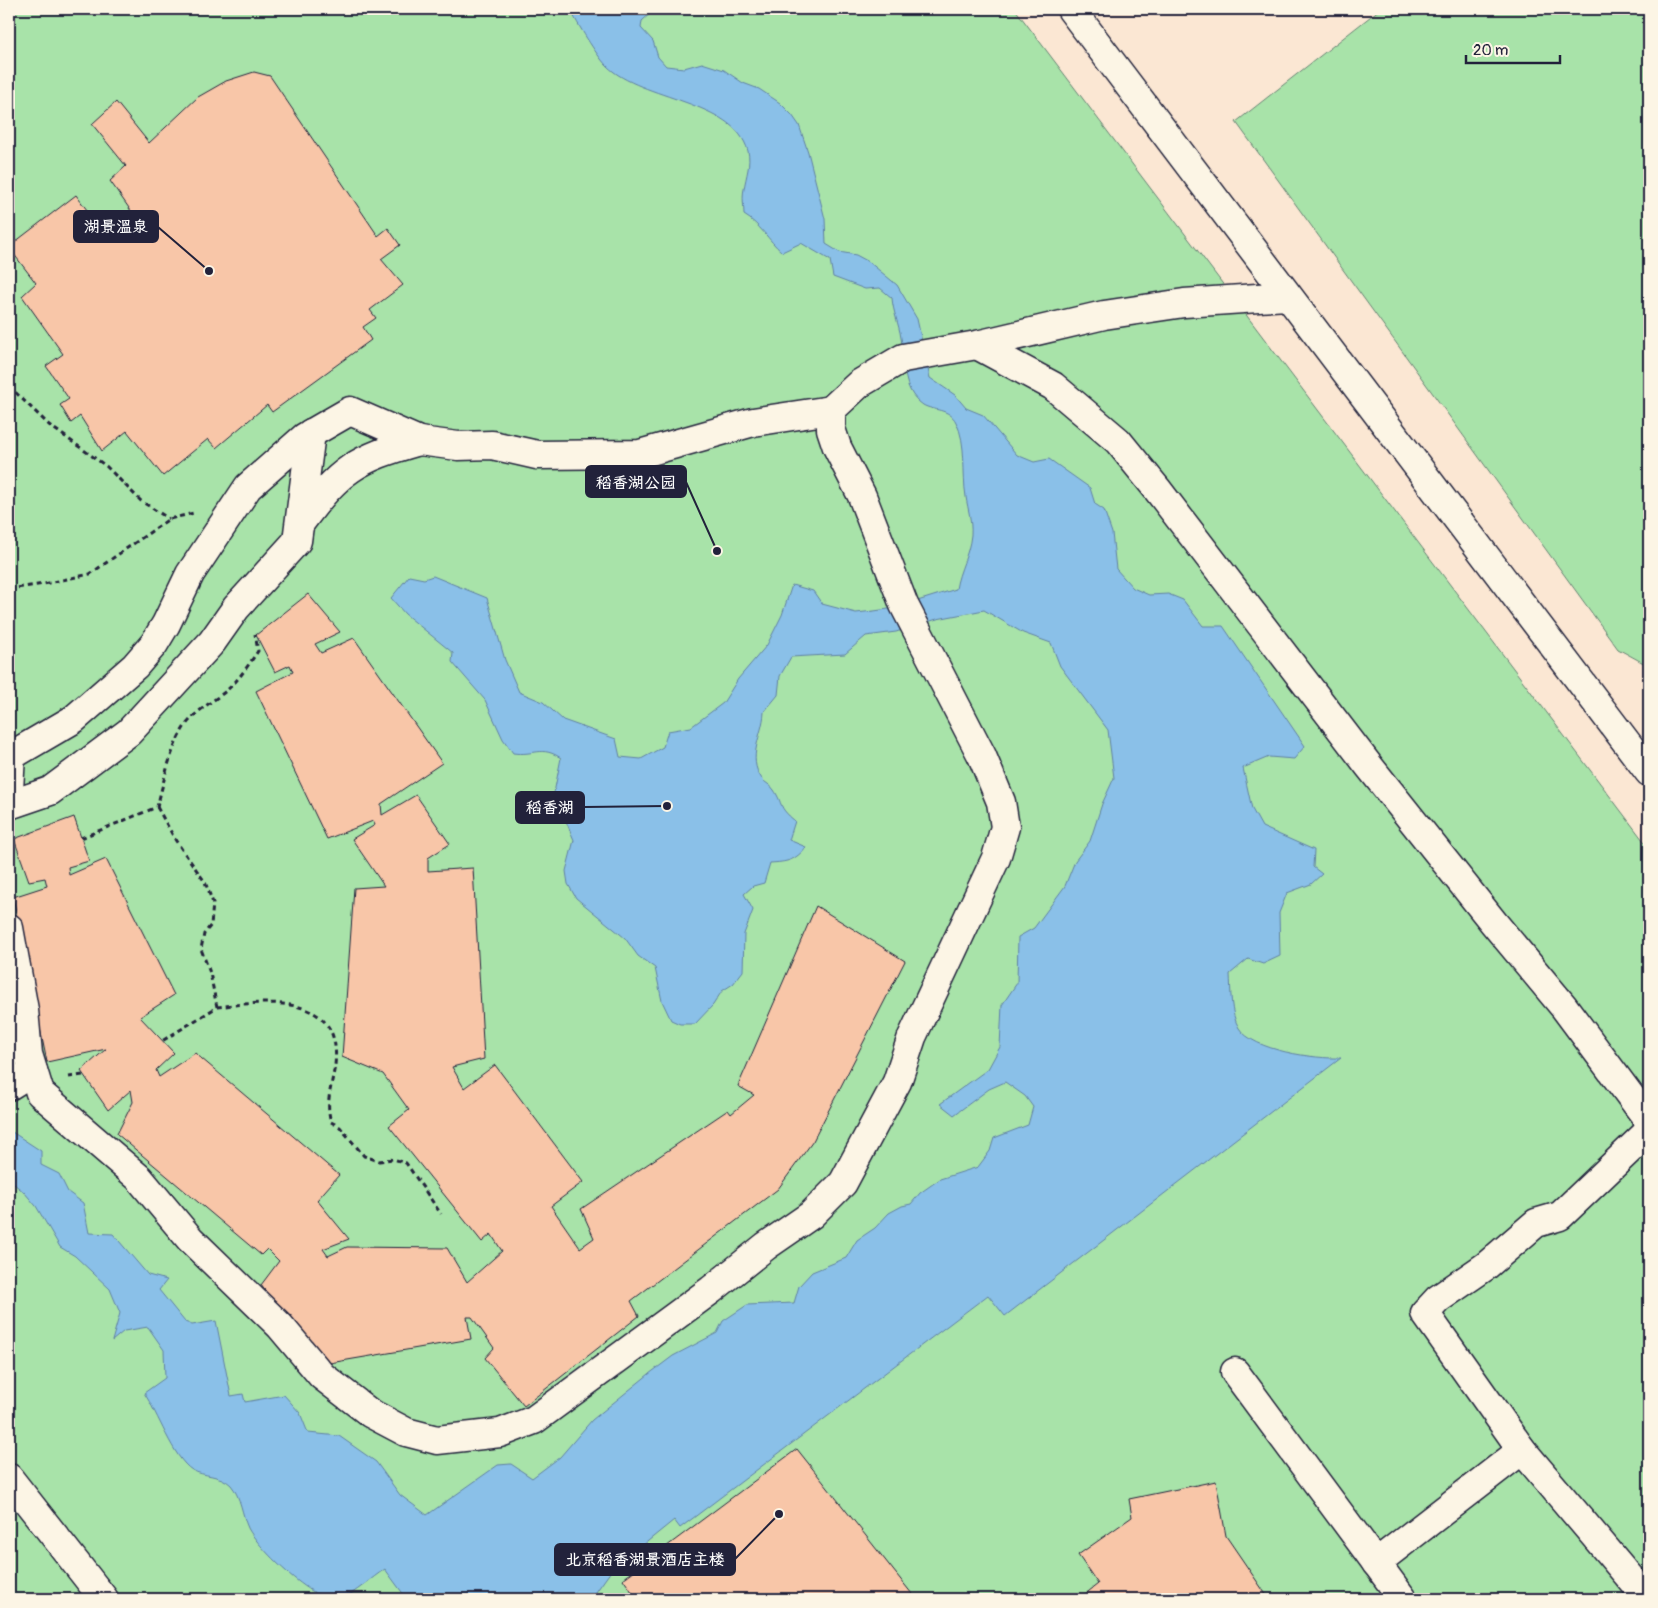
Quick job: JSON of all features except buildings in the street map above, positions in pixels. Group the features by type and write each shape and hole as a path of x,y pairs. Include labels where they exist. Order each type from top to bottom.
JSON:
{"street":[{"path":"1071,9 1649,772"},
{"path":"9,790 10,756 74,719 135,666 154,644 166,624 190,574 248,487 311,433 350,411 419,441 458,446 492,445 537,455 640,454 753,422 831,410 859,384 913,356 977,345 1104,315 1184,303 1288,296"},
{"path":"977,345 1053,386 1118,441 1158,489 1369,766 1494,923 1564,1007 1649,1121"},
{"path":"9,930 24,1010 28,1054 40,1093 139,1178 190,1239 280,1326 322,1376 370,1413 406,1432 438,1440 500,1433 534,1420 766,1246 811,1215 843,1183 897,1082 912,1037 996,858 1005,828 1001,802 982,756 910,616 862,496 837,447 831,429 831,410"},
{"path":"9,805 50,791 129,732 212,642 236,608 297,541 311,433"},
{"path":"300,523 322,493 343,472 364,459 419,441"},
{"path":"9,1086 33,1071"},
{"path":"1648,1599 1522,1450 1425,1313 1438,1299 1486,1266 1536,1223 1560,1216 1649,1131"},
{"path":"1235,1372 1403,1599"},
{"path":"1376,1563 1522,1450"},
{"path":"9,1478 104,1599"}],"path":[{"path":"9,386 49,425 106,466 141,501 169,520"},
{"path":"9,589 90,574 169,520 194,513 226,521"},
{"path":"217,1007 210,973 201,949 204,934 211,925 213,903 205,882 176,841 157,807 176,745 186,726 208,703 228,690 258,651 251,621 236,608"},
{"path":"81,838 157,807"},
{"path":"162,1041 217,1007 251,1002 277,1003 299,1006 318,1014 330,1029 334,1047 335,1064 328,1110 331,1122 340,1127 364,1156 379,1161 393,1159 406,1163 441,1214"}],"green space":[{"path":"9,9 1015,9 1649,848 1649,1599 9,1599"},
{"path":"1380,9 1649,9 1649,666 1618,649 1236,122"}],"water":[{"path":"570,9 655,9 642,21 641,28 653,41 658,57 666,66 684,68 702,63 724,70 743,83 759,89 780,103 799,125 808,152 825,219 826,244 839,252 856,255 869,262 897,285 917,319 930,378 955,395 966,408 983,415 1017,455 1034,462 1049,459 1090,488 1095,504 1104,510 1112,533 1116,569 1133,588 1149,595 1168,594 1183,600 1203,626 1223,626 1305,746 1294,759 1269,757 1243,768 1252,809 1262,827 1314,850 1313,867 1322,874 1311,884 1287,893 1279,913 1280,956 1263,964 1248,959 1230,974 1234,1016 1239,1028 1246,1036 1257,1043 1301,1055 1341,1058 1005,1316 988,1295 680,1528 674,1520 611,1571 591,1599 407,1599 385,1569 347,1596 341,1599 331,1599 318,1595 304,1586 264,1549 248,1528 237,1495 227,1481 192,1470 178,1456 144,1393 165,1378 164,1350 148,1327 124,1331 112,1341 120,1313 110,1289 75,1256 60,1247 36,1206 24,1192 9,1180 9,1130 41,1151 41,1165 59,1174 68,1192 83,1203 89,1233 113,1234 148,1275 167,1280 159,1290 185,1322 192,1325 216,1321 231,1396 243,1394 245,1402 284,1395 300,1413 308,1433 339,1436 376,1462 400,1495 427,1515 498,1465 511,1464 532,1478 560,1457 592,1420 673,1356 717,1333 723,1321 747,1305 794,1303 799,1286 812,1272 846,1258 857,1240 875,1228 889,1213 902,1206 911,1204 920,1193 940,1179 978,1167 990,1151 994,1138 1028,1125 1033,1107 1025,1096 1005,1082 989,1089 954,1115 940,1104 988,1069 1000,1047 1002,1005 1017,983 1018,937 1034,928 1065,886 1075,861 1090,841 1102,804 1114,778 1108,730 1060,666 1051,643 1023,633 984,610 937,619 896,632 866,636 845,654 791,657 780,676 778,695 764,712 755,762 757,771 762,779 773,788 783,809 795,821 789,840 806,847 790,860 770,863 764,883 753,886 744,894 753,910 744,934 743,971 733,984 722,991 713,1005 695,1024 680,1024 671,1020 662,1001 655,968 638,956 625,938 576,898 568,884 566,871 574,840 566,821 556,810 553,798 561,758 543,751 521,754 513,753 503,739 485,700 452,662 453,653 405,614 391,598 409,576 424,579 433,576 487,598 505,660 519,692 543,702 563,720 616,739 620,757 641,759 663,747 668,731 691,727 723,703 738,679 767,645 782,615 792,585 813,591 822,604 856,613 895,608 956,589 970,542 971,530 965,488 962,440 956,422 949,414 923,405 911,391 905,374 901,338 892,298 880,288 865,289 833,277 830,260 801,243 782,252 755,223 744,215 743,195 749,156 739,134 725,121 706,111 641,86 622,77 607,66 587,39"}],"place":[{"name":"湖景温泉","path":"209,271"},
{"name":"稻香湖公园","path":"717,551"},
{"name":"稻香湖","path":"667,806"},
{"name":"北京稻香湖景酒店主楼","path":"779,1514"}]}
